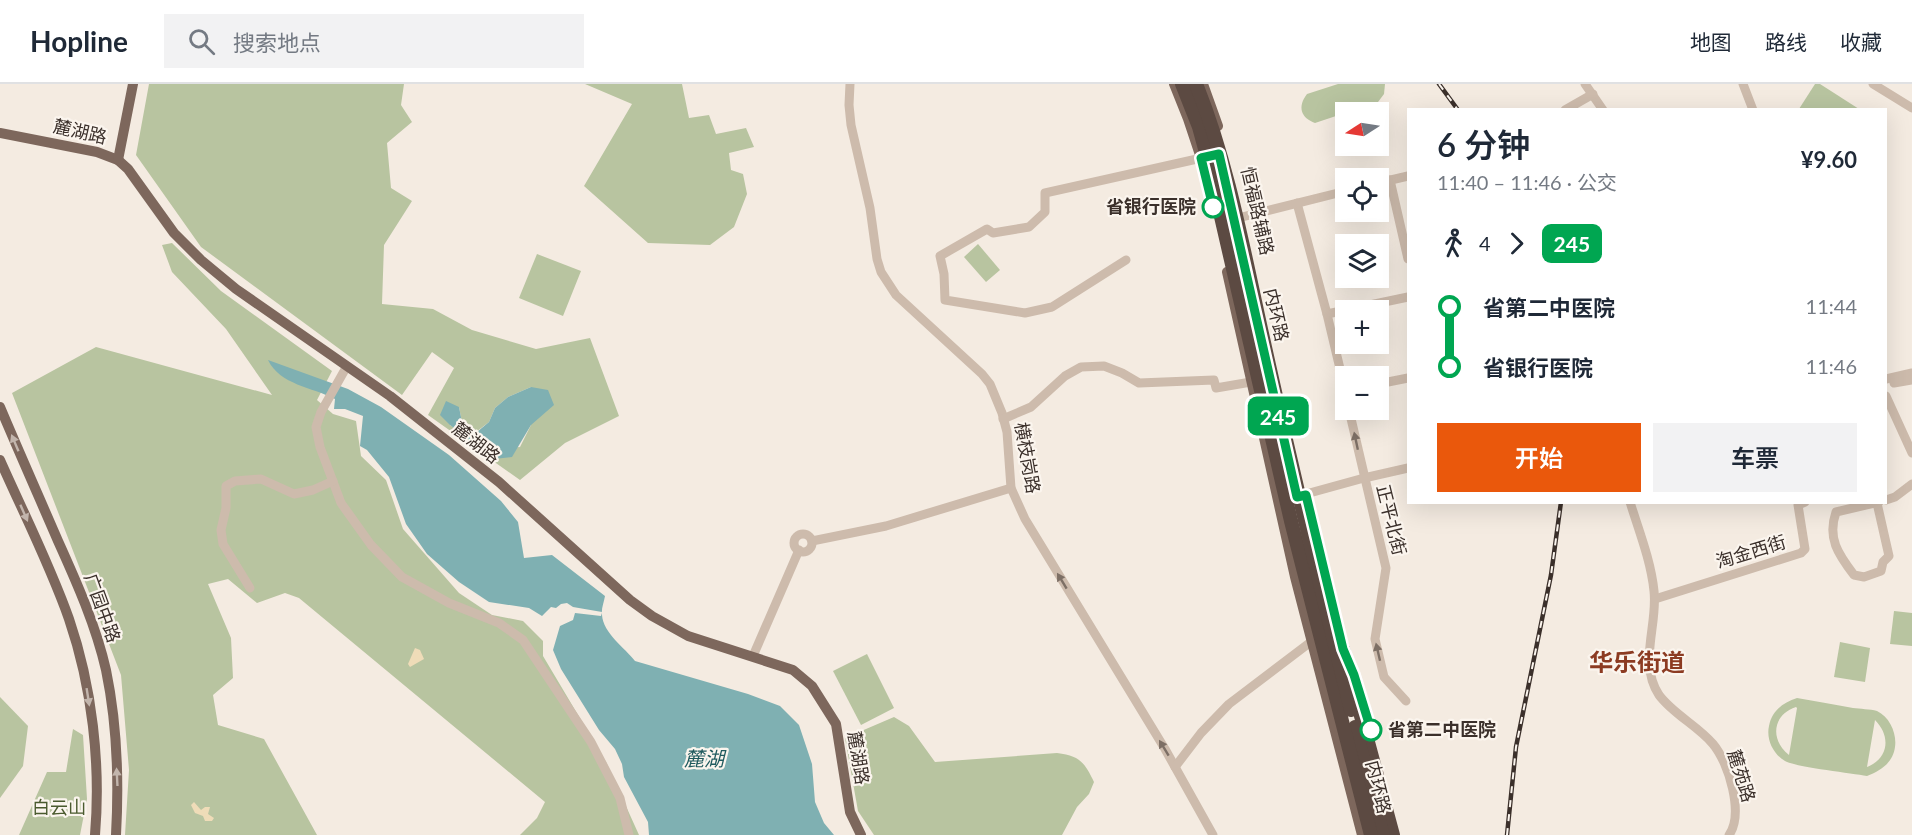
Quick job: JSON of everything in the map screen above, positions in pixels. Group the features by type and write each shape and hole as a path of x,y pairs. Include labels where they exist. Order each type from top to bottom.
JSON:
{"highway":[{"name":"内环路","path":"1183,84 1208,160 1289,512 1371,835"},
{"name":"内环路","path":"1195,84 1210,120 1229,187 1322,593 1381,835"},
{"path":"1343,649 1395,835"}],"main road":[{"path":"118,160 133,84"},
{"name":"恒福路辅路","path":"1174,84 1188,119 1214,155 1242,217 1297,497 1343,649 1370,726 1395,835"},
{"path":"1183,84 1214,155"},
{"path":"1195,84 1297,497 1349,755 1362,835"},
{"name":"恒福路辅路","path":"1203,84 1251,382 1305,614 1362,835"},
{"name":"麓湖路","path":"0,133 97,152 118,160 128,169 174,233 201,260 236,289 347,366 501,483 638,605 688,636 793,670 802,676 812,686 836,724 850,812 861,835"},
{"name":"广园中路","path":"0,407 77,586 100,649 110,692 114,734 117,791 116,835"},
{"name":"广园中路","path":"0,460 61,597 77,644 93,735 95,835"},
{"path":"1305,614 1323,624 1343,649"},
{"path":"1323,624 1381,835"}],"street":[{"name":"横枝岗路","path":"850,84 851,125 870,208 880,272 896,295 982,374 996,398 1004,419 1011,488 1035,537 1175,767 1213,835"},
{"path":"1585,84 1602,108"},
{"path":"1743,84 1751,108"},
{"path":"1873,84 1912,108"},
{"path":"1568,108 1593,94"},
{"path":"1126,260 1052,307 1025,313 945,300 944,274 940,256 987,229 993,233 1029,227 1045,212 1045,193 1214,155"},
{"path":"1407,176 1390,180 1407,255"},
{"path":"1242,217 1335,194"},
{"path":"1297,203 1339,366"},
{"path":"1327,314 1407,297"},
{"path":"347,366 321,412 316,427 320,447 341,503 371,545 402,577 449,603 499,623 523,640 591,742 620,798 629,835"},
{"path":"1004,419 1031,406 1065,376 1081,368 1104,366 1139,383 1214,380 1216,388 1251,382"},
{"path":"1887,379 1912,373"},
{"path":"1389,382 1407,378"},
{"path":"1887,384 1912,380"},
{"path":"1887,398 1912,453"},
{"name":"正平北街","path":"1351,420 1386,568 1375,639 1384,677 1406,702"},
{"path":"1297,497 1407,468"},
{"path":"250,588 224,544 221,530 226,508 226,486 235,481 261,479 294,494 312,490 333,481"},
{"path":"1887,500 1895,497 1912,484"},
{"path":"812,541 886,526 1011,488"},
{"name":"麓苑路","path":"1631,504 1651,572 1655,599 1649,663 1653,682 1659,695 1713,744 1721,757 1734,798 1736,814 1729,835"},
{"name":"淘金西街","path":"1655,599 1801,553 1805,549 1805,543 1798,505 1800,504"},
{"path":"1873,504 1836,512 1831,524 1837,553 1854,575 1864,577 1881,571 1882,562 1888,556 1878,504"},
{"path":"799,550 795,543 798,536 806,534 812,541"},
{"path":"799,550 807,550 812,541"},
{"path":"753,656 799,550"},
{"path":"1175,767 1201,733 1229,704 1312,641"}],"green space":[{"path":"149,84 404,84 401,105 412,122 387,143 391,188 412,201 384,245 382,304 433,309 472,330 536,349 590,338 619,416 565,443 520,480 428,415 454,368 432,352 402,395 201,247 136,155","holes":["531,387 531,425 520,447 481,450 450,425 459,407 462,422 476,432 489,422 495,408 508,397"]},
{"path":"585,84 682,84 689,118 709,115 716,134 746,128 754,147 729,153 731,170 743,174 747,194 734,227 710,245 648,243 584,186 632,104"},
{"path":"1338,84 1385,84 1384,94 1378,102 1335,102 1335,116 1315,123 1306,118 1302,112 1302,103 1307,94"},
{"path":"1815,84 1820,84 1857,108 1800,108"},
{"path":"172,243 221,291 332,371 317,400 333,414 356,421 361,456 386,480 403,529 459,593 492,615 523,621 543,641 543,656 606,762 639,835 520,835 537,818 545,802 299,598 285,593 257,603 228,579 208,584 231,638 233,678 213,695 218,725 264,739 317,835 125,835 129,770 121,675 12,393 96,347 272,395 226,329 172,272 162,245"},
{"path":"978,244 1000,270 986,282 964,257"},
{"path":"537,254 581,271 563,316 519,298"},
{"path":"1894,611 1912,613 1912,646 1890,644"},
{"path":"1840,642 1870,648 1865,682 1834,677"},
{"path":"867,654 894,708 861,725 833,671"},
{"name":"白云山","path":"0,697 28,726 23,766 0,798"},
{"path":"1797,698 1868,709 1882,714 1894,731 1895,747 1892,758 1881,769 1867,776 1811,768 1785,761 1774,750 1770,741 1768,731 1770,720 1775,711","holes":["1797,708 1789,755 1779,742 1776,728 1782,716","1875,720 1884,733 1885,746 1880,758 1867,767"]},
{"path":"894,717 909,726 935,762 1057,753 1080,761 1094,782 1089,794 1077,807 1062,835 874,835 858,811 845,738"},
{"name":"白云山","path":"73,729 83,735 87,799 80,835 19,835 47,772 66,772"}],"sand":[{"path":"415,648 420,650 424,659 410,667 408,664"},
{"path":"194,802 201,810 210,807 208,814 214,818 212,821 205,821 203,816 195,813 191,805"}],"water":[{"path":"268,360 348,389 381,407 449,455 501,501 518,522 524,558 552,555 605,596 602,612 573,607 567,603 556,608 551,607 542,616 529,608 489,602 459,582 427,554 406,524 389,477 367,450 360,446 363,416 345,409 334,409 335,399 288,380 273,368"},
{"path":"531,387 548,390 554,405 531,425 512,457 494,459 440,415 446,401 459,407 462,422 477,432 489,422 495,408 508,397"},
{"name":"麓湖","path":"575,613 601,616 602,613 603,622 610,634 635,661 748,694 780,706 799,725 812,764 815,802 824,823 834,835 649,835 648,822 624,777 622,764 615,749 599,730 561,669 553,650 560,626 573,620"}],"railway":[{"path":"1439,84 1457,108"},
{"path":"1507,835 1516,747 1551,575 1561,504"}],"bus line":[{"name":"245","path":"1213,207 1201,158 1219,154 1297,497 1306,495 1343,649 1350,663 1371,730"}],"place":[{"name":"省银行医院","path":"1213,207"},
{"name":"省第二中医院","path":"1371,730"}],"district":[{"name":"华乐街道","path":"1637,663"}]}
